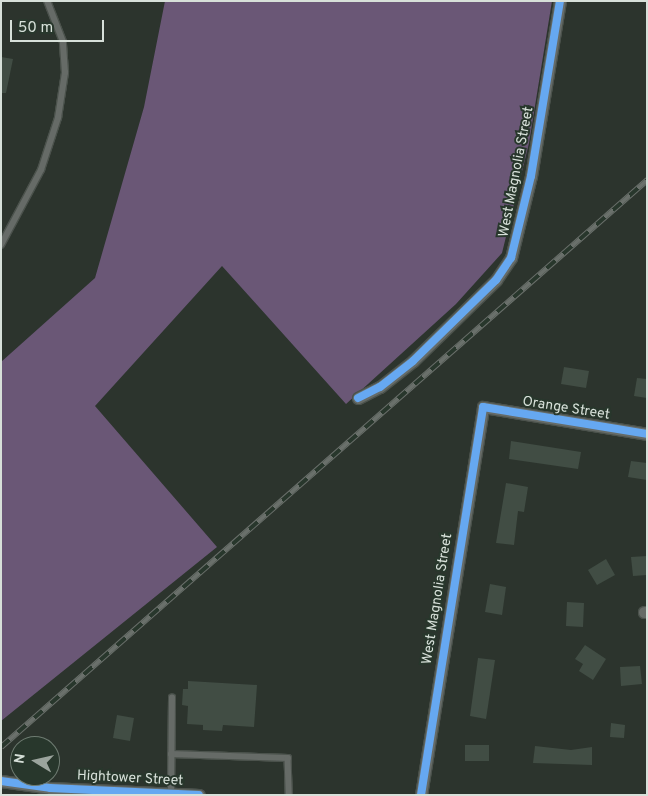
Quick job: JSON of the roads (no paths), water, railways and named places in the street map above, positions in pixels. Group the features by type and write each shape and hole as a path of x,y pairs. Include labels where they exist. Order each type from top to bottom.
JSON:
{"street":[{"name":"West Magnolia Street","path":"358,398 380,387 413,361 490,286 511,258 531,176 560,1"},
{"name":"West Magnolia Street","path":"421,795 483,408"},
{"name":"Orange Street","path":"483,408 647,434"},
{"name":"Hightower Street","path":"1,781 50,791 199,795"}],"lane":[{"path":"1,245 41,170 58,118 66,73 63,42 47,1"},
{"path":"171,794 172,698"},
{"path":"171,754 288,758 289,795"}],"railway":[{"path":"1,747 647,180"}]}
